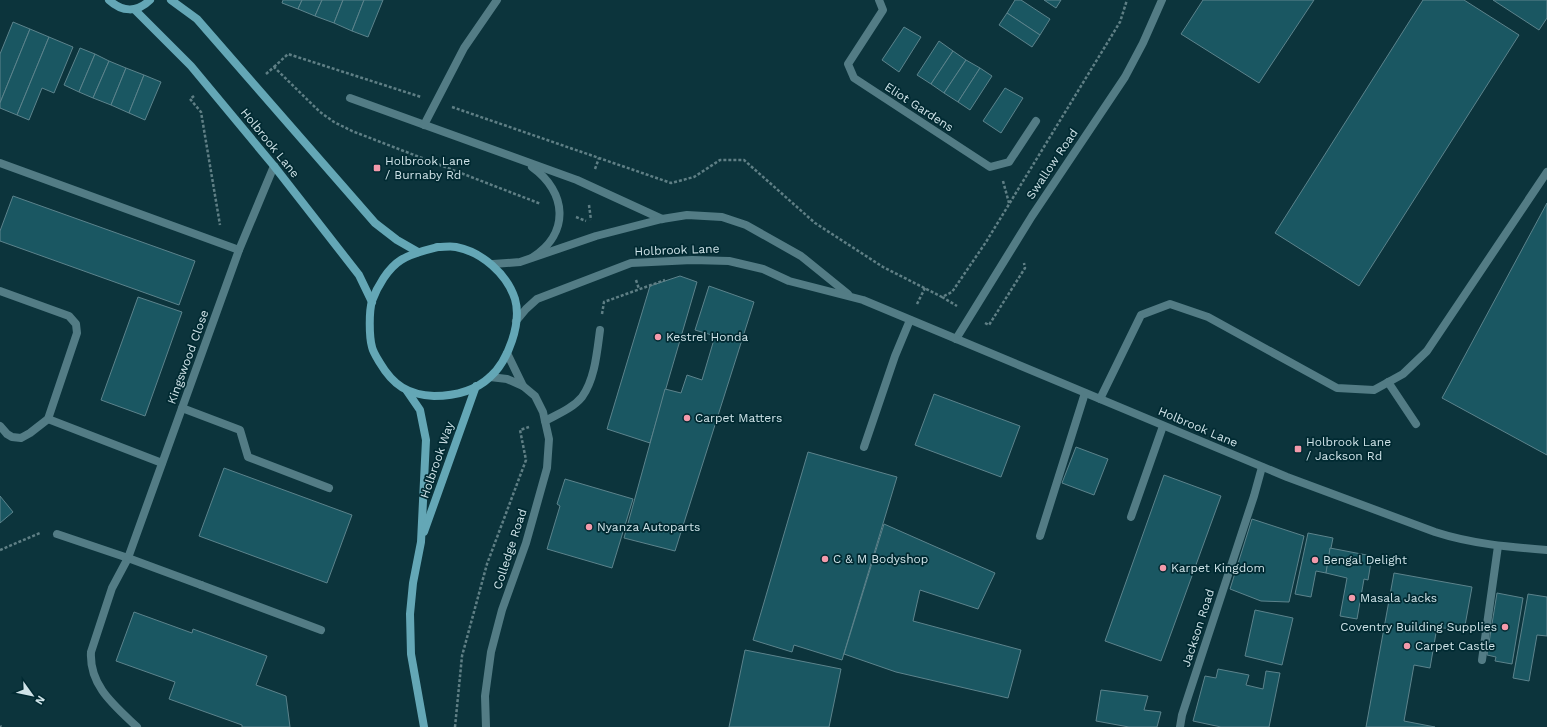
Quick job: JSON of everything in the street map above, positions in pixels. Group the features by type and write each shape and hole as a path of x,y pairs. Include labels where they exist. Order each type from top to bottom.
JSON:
{"main road":[{"path":"109,0 116,6 126,10 135,10 150,0"},
{"name":"Holbrook Lane","path":"172,0 197,19 375,223 397,240 418,252"},
{"name":"Holbrook Lane","path":"135,10 191,66 274,166 359,275 372,302"},
{"path":"438,247 456,247 476,255 493,264 506,281 515,300 516,321 514,336 507,353 490,377 460,394 443,396 426,395 407,391 391,378 380,362 372,346 370,324 372,302 378,288 387,273 400,260 418,252 438,247"},
{"name":"Holbrook Way","path":"420,542 476,386"},
{"name":"Holbrook Way","path":"407,391 420,410 426,440 420,542 413,583 410,614 411,654 424,727"}],"street":[{"path":"424,125 464,48 497,0"},
{"name":"Eliot Gardens","path":"879,0 883,10 848,64 854,78 990,167 999,165"},
{"name":"Swallow Road","path":"956,339 1032,216 1125,76 1143,43 1162,0"},
{"path":"350,98 577,180 662,219"},
{"path":"999,165 1009,162 1036,121"},
{"path":"525,162 539,172 550,183 556,193 560,211 556,231 538,254 532,258"},
{"path":"0,163 239,250"},
{"name":"Kingswood Close","path":"137,727 104,694 94,676 91,652 112,588 128,558 239,250 274,166"},
{"path":"1100,399 1141,315 1170,304 1208,317 1337,388 1374,390 1403,374 1426,351 1547,172"},
{"name":"Holbrook Lane","path":"493,264 520,262 596,236 662,219 687,215 722,217 746,225 801,256 850,296"},
{"name":"Holbrook Lane","path":"516,321 526,308 537,299 631,263 692,260 729,261 763,269 789,281 863,300 1287,478 1435,532 1467,541 1498,546 1547,550"},
{"path":"0,291 65,314 76,324 78,333 48,419 21,438 12,437 0,426"},
{"path":"864,446 895,356 910,320"},
{"path":"545,421 568,409 582,396 590,379 596,357 600,330"},
{"name":"Colledge Road","path":"507,353 524,386"},
{"name":"Colledge Road","path":"486,727 485,696 491,652 502,610 526,543 548,468 549,439 543,412 535,396 524,386 507,379 490,377"},
{"path":"1388,382 1416,424"},
{"path":"1040,536 1085,393"},
{"path":"182,408 240,430 248,457 329,488"},
{"path":"48,419 162,463"},
{"path":"1131,517 1163,426"},
{"name":"Jackson Road","path":"1180,727 1182,715 1254,496 1262,467"},
{"path":"57,534 128,558 321,630"},
{"path":"1482,660 1498,546"}],"path":[{"path":"254,85 288,54 436,102 671,184 694,177 720,160 744,160 815,223 883,267 942,297 952,292 986,242 1120,22 1127,0"},
{"path":"274,67 320,112 334,122 374,139 591,222 596,236"},
{"path":"207,85 190,100 201,112 223,244"},
{"path":"999,165 1010,203"},
{"path":"600,330 604,302 639,289 631,263"},
{"path":"455,727 462,656 487,564 526,460 520,430 545,421"},
{"path":"0,550 41,532 57,534"}],"building":[{"path":"283,0 302,0 298,9 282,3"},
{"path":"302,0 322,0 315,16 298,9"},
{"path":"322,0 343,0 334,23 315,16"},
{"path":"343,0 364,0 352,31 334,23"},
{"path":"364,0 383,0 368,37 352,31"},
{"path":"1015,0 1021,0 1050,19 1040,35 1007,13"},
{"path":"1044,0 1061,0 1056,8"},
{"path":"1203,0 1314,0 1259,83 1181,34"},
{"path":"1423,0 1464,0 1519,35 1359,286 1275,233"},
{"path":"1493,0 1547,0 1547,18 1539,30"},
{"path":"1007,13 1040,35 1032,47 999,25"},
{"path":"13,22 30,29 0,103 0,54"},
{"path":"904,27 921,37 899,72 882,60"},
{"path":"30,29 49,37 17,115 0,108 0,103"},
{"path":"49,37 73,47 54,93 42,88 29,120 17,115"},
{"path":"939,41 953,51 931,84 917,75"},
{"path":"80,48 95,54 79,92 64,85"},
{"path":"953,51 966,60 944,93 931,84"},
{"path":"95,54 109,61 93,98 79,92"},
{"path":"966,60 980,68 958,102 944,93"},
{"path":"109,61 126,68 111,105 93,98"},
{"path":"126,68 144,75 129,113 111,105"},
{"path":"980,68 992,76 970,110 958,102"},
{"path":"144,75 161,82 145,120 129,113"},
{"path":"1005,88 1023,98 1001,133 983,121"},
{"path":"13,196 195,261 179,305 0,241 0,231"},
{"path":"1547,203 1547,455 1442,398"},
{"name":"Kestrel Honda","path":"680,276 697,282 650,443 607,429 650,286"},
{"name":"Carpet Matters","path":"709,286 754,302 675,551 624,538 665,389 681,393 687,375 702,380 715,336 695,330"},
{"path":"138,297 182,312 145,416 101,400"},
{"path":"934,394 1020,426 1001,477 915,445"},
{"path":"1076,447 1108,459 1094,495 1062,483"},
{"name":"C & M Bodyshop","path":"808,452 897,477 842,660 794,645 792,652 753,640"},
{"path":"224,468 352,515 327,583 199,536"},
{"name":"Karpet Kingdom","path":"1164,475 1221,496 1161,661 1105,641"},
{"name":"Nyanza Autoparts","path":"565,479 633,499 612,568 547,549 560,506 557,504"},
{"path":"0,496 13,512 0,523"},
{"path":"1252,519 1304,536 1289,602 1261,601 1230,589"},
{"path":"884,524 995,573 978,609 920,590 913,621 1021,650 1008,698 896,672 844,654"},
{"name":"Bengal Delight","path":"1308,533 1333,538 1326,573 1316,571 1311,597 1295,594"},
{"name":"Masala Jacks","path":"1330,548 1372,556 1368,580 1364,579 1357,619 1340,616 1347,578 1326,573"},
{"name":"Carpet Castle","path":"1394,573 1472,587 1464,631 1437,627 1430,668 1414,665 1404,721 1435,727 1366,727"},
{"name":"Coventry Building Supplies","path":"1497,593 1523,598 1512,664 1495,661 1496,657 1487,655"},
{"path":"1528,594 1547,597 1547,636 1537,635 1529,681 1513,678"},
{"path":"1255,610 1293,618 1282,665 1245,656"},
{"path":"134,612 192,633 193,629 267,656 256,685 286,696 290,727 242,727 242,725 169,699 175,682 116,661"},
{"path":"745,650 841,669 829,727 729,727"},
{"path":"1218,669 1249,675 1246,685 1263,689 1266,671 1280,673 1269,727 1221,727 1193,721 1205,676 1216,678"},
{"path":"1101,690 1148,696 1144,710 1161,712 1157,727 1129,727 1096,721"}],"place":[{"name":"Holbrook Lane / Burnaby Rd","path":"377,168"},
{"name":"Kestrel Honda","path":"658,337"},
{"name":"Carpet Matters","path":"687,418"},
{"name":"Holbrook Lane / Jackson Rd","path":"1298,449"},
{"name":"Nyanza Autoparts","path":"589,527"},
{"name":"C & M Bodyshop","path":"825,559"},
{"name":"Bengal Delight","path":"1315,560"},
{"name":"Karpet Kingdom","path":"1163,568"},
{"name":"Masala Jacks","path":"1352,598"},
{"name":"Coventry Building Supplies","path":"1505,627"},
{"name":"Carpet Castle","path":"1407,646"}]}
